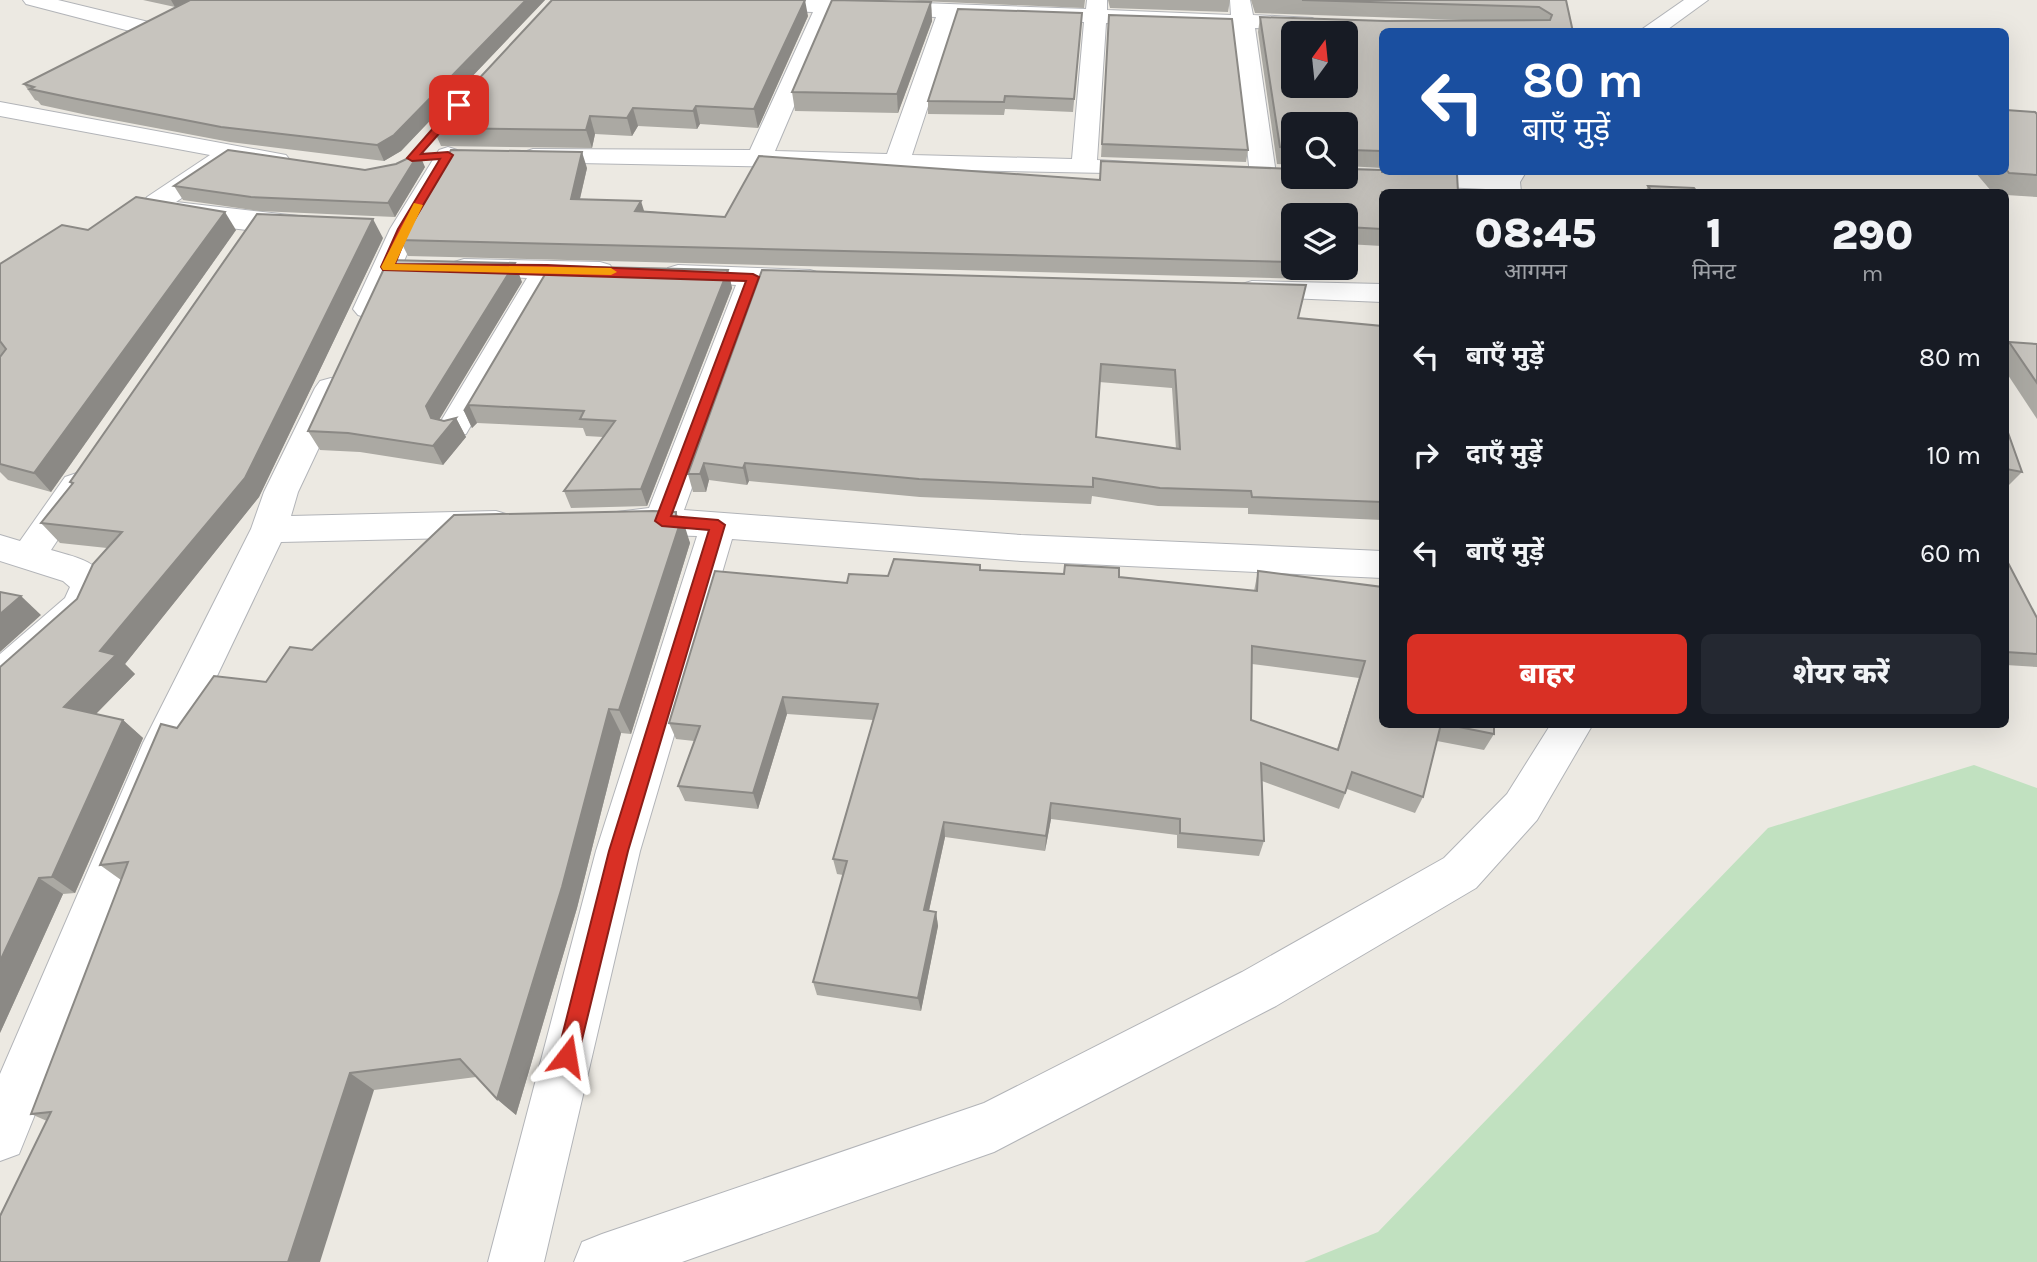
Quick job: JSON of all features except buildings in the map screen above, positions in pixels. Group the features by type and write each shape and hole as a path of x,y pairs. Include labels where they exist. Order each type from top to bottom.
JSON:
{"street":[{"path":"33,0 149,29"},
{"path":"1655,28 1698,0"},
{"path":"731,4 827,3 949,11 1096,8 1241,10 1319,21"},
{"path":"759,158 827,3"},
{"path":"1084,166 1096,8"},
{"path":"1236,173 1273,174 1241,10"},
{"path":"897,161 949,11"},
{"path":"124,42 174,18"},
{"path":"0,108 25,93"},
{"path":"0,108 230,153 295,162"},
{"path":"230,153 156,203 158,207 252,233 338,226"},
{"path":"414,268 390,228 436,156 475,155"},
{"path":"502,156 759,158 1181,170"},
{"path":"1358,177 1509,182"},
{"path":"414,268 547,269 835,279"},
{"path":"0,1135 164,743 269,529 281,492 350,349 414,268"},
{"path":"454,426 547,269"},
{"path":"662,521 753,277"},
{"path":"1231,289 1379,293"},
{"path":"0,678 81,606 90,583 76,571 14,551 97,455"},
{"path":"594,522 662,521 1021,548 1379,565"},
{"path":"269,529 527,524"},
{"path":"516,1262 618,851 718,525"},
{"path":"602,1262 993,1126 1259,989 1460,873 1522,807 1571,728"}],"green space":[{"path":"1974,765 2037,788 2037,1262 1304,1262 1378,1232 1768,828"}],"slow traffic":[{"path":"418,205 387,267 611,272"}],"route":[{"path":"459,105 412,158 448,155 404,229 387,267 547,269 753,277 662,521 718,525 618,851 567,1056"}]}
